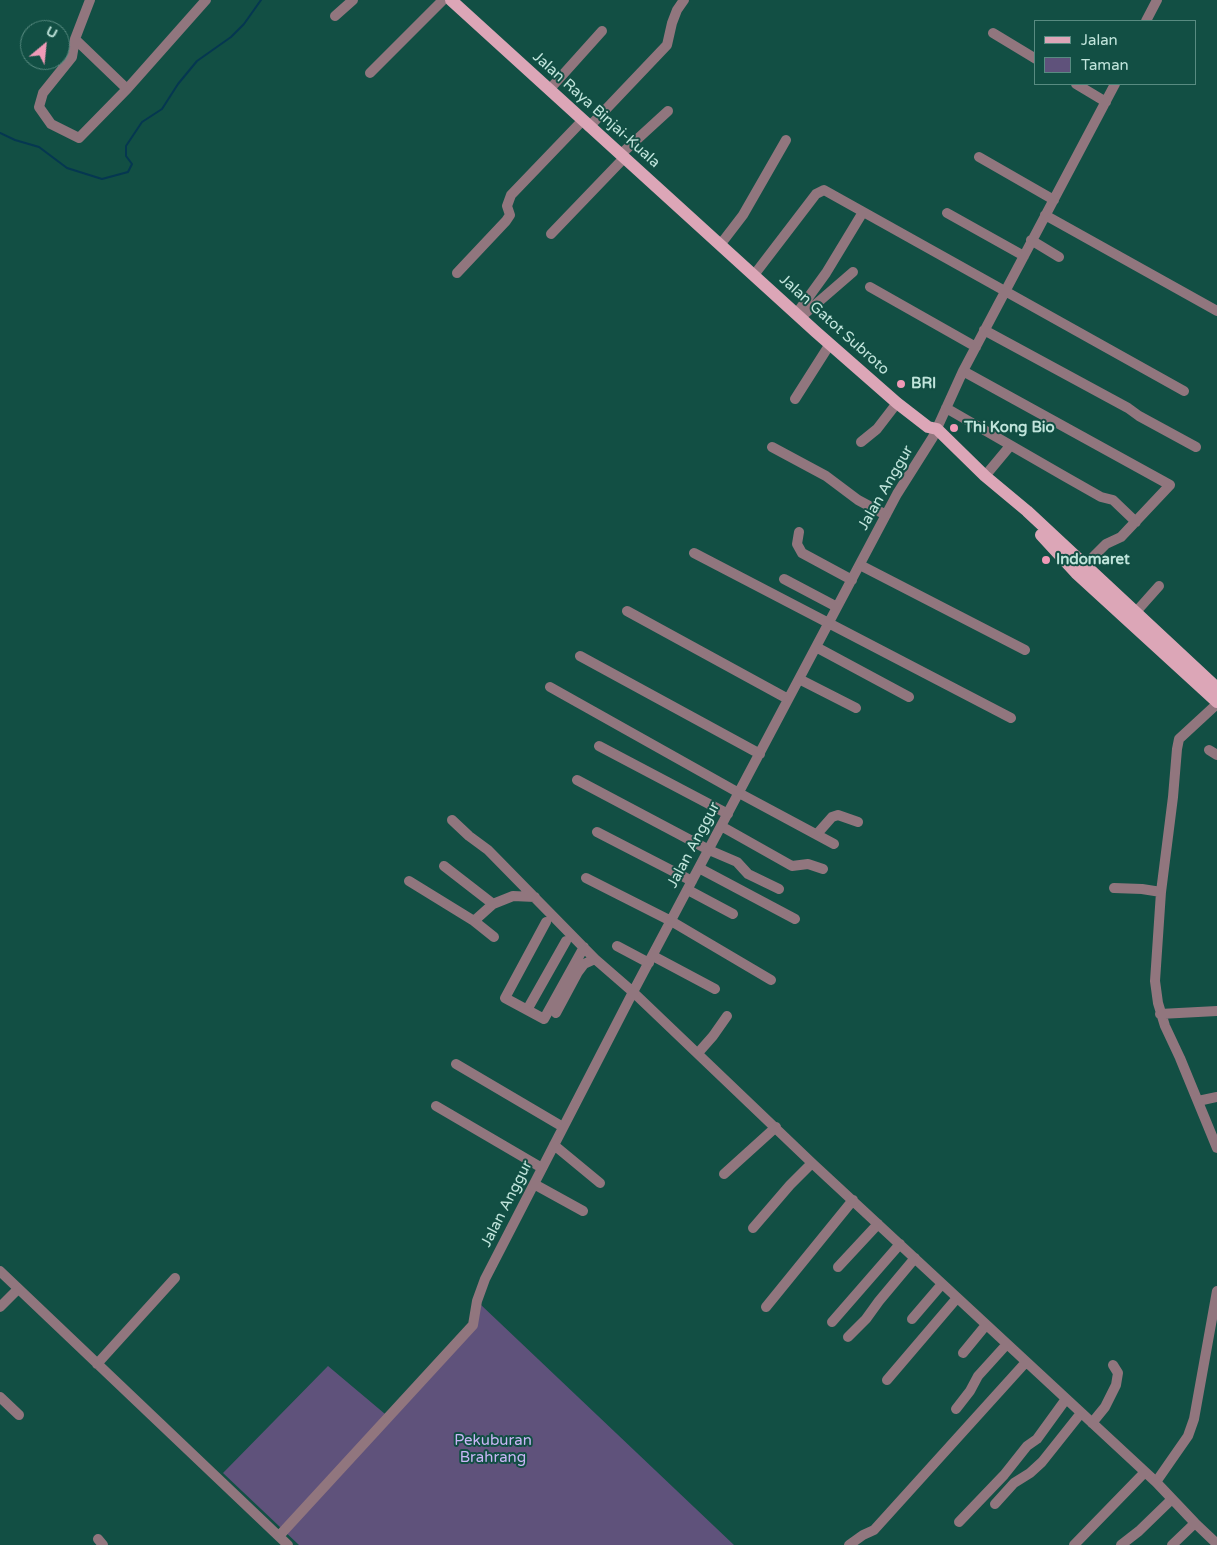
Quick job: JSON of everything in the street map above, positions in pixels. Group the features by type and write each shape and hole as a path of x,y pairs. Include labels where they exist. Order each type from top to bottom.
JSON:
{"main road":[{"name":"Jalan Raya Binjai-Kuala","path":"451,0 720,245"},
{"name":"Jalan Gatot Subroto","path":"720,245 897,403 985,476 1025,513 1080,570 1135,613 1217,688"},
{"path":"933,431 952,451 1025,513"},
{"path":"1080,570 1217,703"}],"street":[{"path":"90,0 75,39 70,60 43,93 39,107 51,124 79,138 127,89 206,0"},
{"path":"335,16 353,0"},
{"path":"370,73 443,0"},
{"path":"457,273 506,221 510,215 507,206 511,195 667,46 672,23 677,10 684,0"},
{"path":"1147,20 1157,0"},
{"path":"549,90 602,32"},
{"path":"992,33 1034,58"},
{"path":"75,39 127,89"},
{"path":"1078,85 1106,102"},
{"name":"Jalan Anggur","path":"278,1536 474,1322 477,1301 485,1278 563,1127 897,494 946,408 984,330 1114,85"},
{"path":"551,234 622,156 668,111"},
{"path":"720,245 743,215 786,140"},
{"path":"979,157 1054,200"},
{"path":"754,275 820,190 827,191 1184,391"},
{"path":"799,315 863,212"},
{"path":"946,213 1024,256"},
{"path":"1045,215 1217,311"},
{"path":"1031,240 1059,257"},
{"path":"799,315 852,272"},
{"path":"870,287 976,347"},
{"path":"984,330 1196,447"},
{"path":"794,400 830,344"},
{"path":"963,371 1170,485 1121,537 1106,544 1080,570"},
{"path":"861,442 877,429 897,403"},
{"path":"946,408 1101,497 1113,500 1136,522"},
{"path":"985,476 1010,446"},
{"path":"772,447 826,476 858,500 886,515"},
{"path":"799,532 797,544 802,553 852,580"},
{"path":"694,553 1011,718"},
{"path":"860,565 1025,650"},
{"path":"784,579 837,607"},
{"path":"1135,613 1159,586"},
{"path":"626,611 788,699"},
{"path":"816,647 909,697"},
{"path":"580,656 760,754"},
{"path":"799,680 856,708"},
{"path":"550,688 834,844"},
{"path":"1217,703 1180,739 1177,749 1161,892 1155,981 1160,1014 1198,1101 1214,1130 1217,1148"},
{"path":"599,746 728,814"},
{"path":"577,780 709,850 737,862 748,874 779,890"},
{"path":"817,834 832,817 838,815 858,822"},
{"path":"452,820 488,850 595,959 633,992 812,1163 1156,1482 1215,1544"},
{"path":"721,826 792,866 808,864 823,869"},
{"path":"597,832 690,886 733,914"},
{"path":"444,866 493,904"},
{"path":"699,868 796,920"},
{"path":"586,878 671,921 771,980"},
{"path":"409,881 474,921 494,937"},
{"path":"1114,888 1161,892"},
{"path":"474,921 493,904 513,896 536,897"},
{"path":"546,922 505,998 544,1019 584,947"},
{"path":"527,1010 566,941"},
{"path":"617,946 651,959 715,989"},
{"path":"556,1013 578,972 584,964 595,959"},
{"path":"1160,1014 1217,1012"},
{"path":"698,1053 727,1016"},
{"path":"456,1064 563,1127"},
{"path":"1198,1101 1217,1097"},
{"path":"436,1106 542,1168"},
{"path":"724,1174 776,1127"},
{"path":"554,1145 600,1183"},
{"path":"752,1228 812,1163"},
{"path":"534,1184 583,1211"},
{"path":"766,1307 853,1200"},
{"path":"838,1267 878,1224"},
{"path":"832,1322 900,1244"},
{"path":"848,1337 866,1319 916,1258"},
{"path":"0,1271 288,1545"},
{"path":"97,1364 175,1278"},
{"path":"912,1319 942,1284"},
{"path":"0,1307 18,1288"},
{"path":"1156,1482 1188,1436 1194,1418 1217,1291"},
{"path":"887,1380 957,1298"},
{"path":"963,1354 986,1325"},
{"path":"956,1409 970,1391 978,1376 1007,1344"},
{"path":"849,1545 874,1530 880,1524 1026,1362"},
{"path":"1092,1423 1105,1407 1116,1385 1118,1373 1114,1365"},
{"path":"0,1397 19,1415"},
{"path":"959,1522 1004,1475 1027,1446 1037,1439 1066,1399"},
{"path":"995,1504 1014,1483 1030,1473 1042,1462 1081,1413"},
{"path":"1074,1545 1145,1472"},
{"path":"1121,1545 1139,1531 1172,1499"},
{"path":"1172,1545 1194,1523"}],"green space":[{"name":"Pekuburan Brahrang","path":"480,1304 734,1545 299,1545 223,1473 328,1366 391,1419 472,1332"}],"waterway":[{"path":"0,133 15,140 39,147 67,168 102,179 128,172 132,164 126,156 126,146 142,122 162,109 178,84 197,61 231,37 244,24 261,0"}],"place":[{"name":"BRI","path":"901,384"},
{"name":"Thi Kong Bio","path":"954,428"},
{"name":"Indomaret","path":"1046,560"}]}
